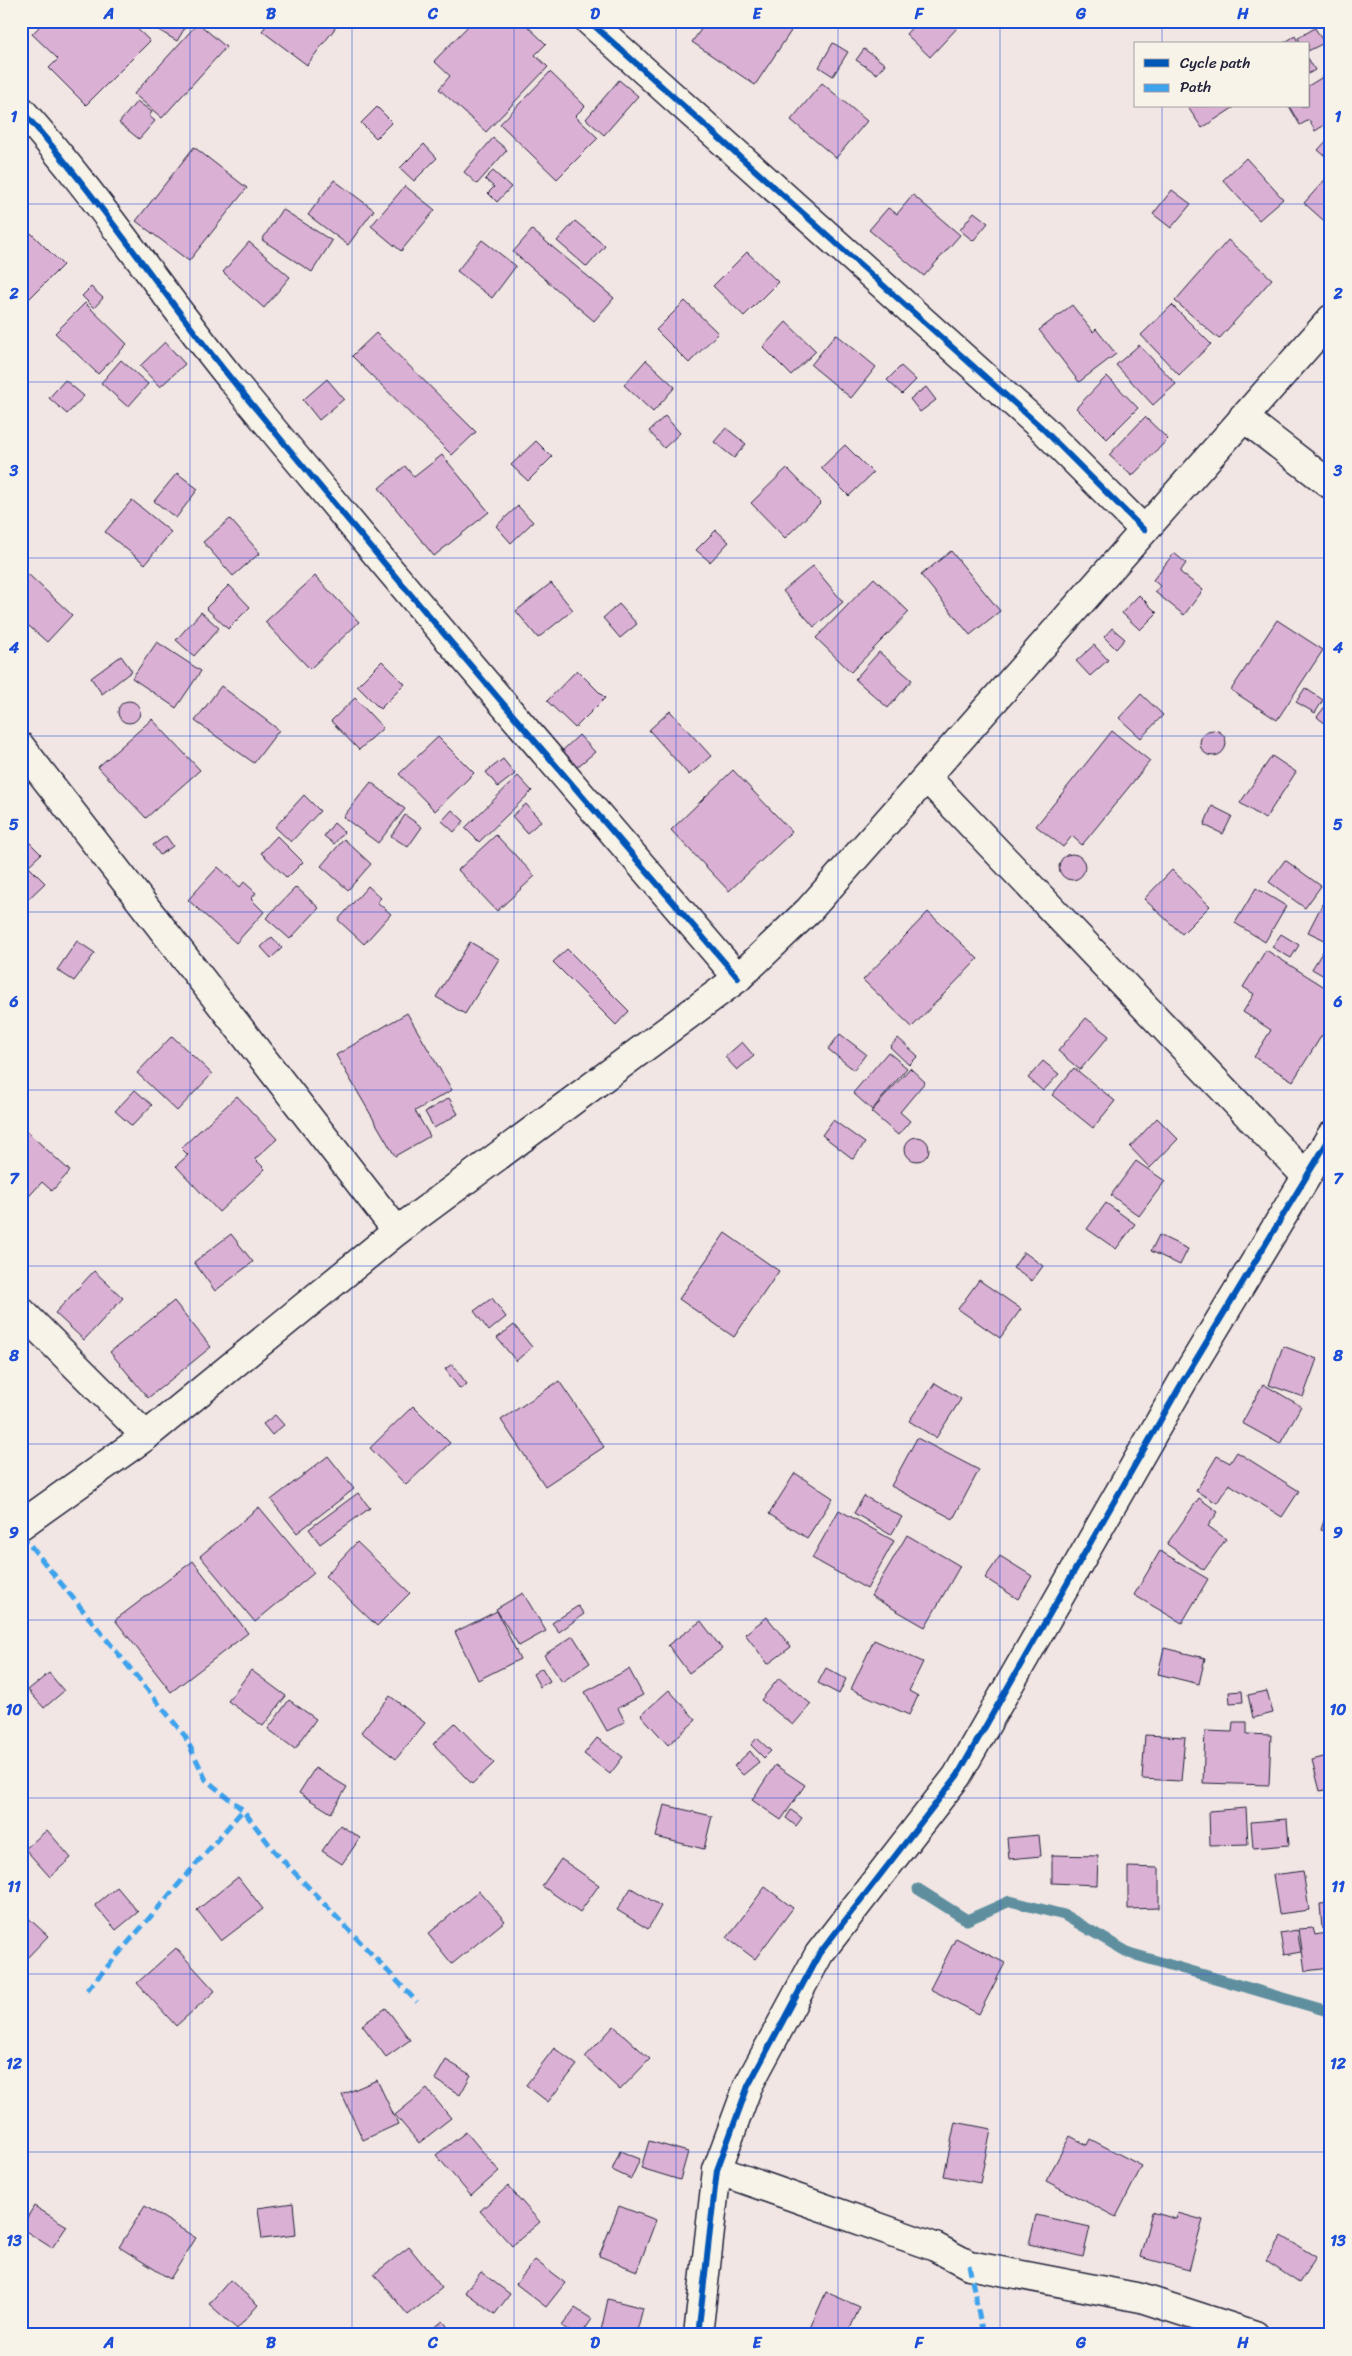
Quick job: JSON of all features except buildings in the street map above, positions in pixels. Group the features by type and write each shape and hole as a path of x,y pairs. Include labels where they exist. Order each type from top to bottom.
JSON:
{"street":[{"path":"589,21 734,149 1042,428 1144,530"},
{"path":"21,110 55,148 241,391 476,672 738,978"},
{"path":"21,1525 146,1436 397,1231 738,978 810,910 1331,319"},
{"path":"1243,417 1331,485"},
{"path":"21,747 397,1231"},
{"path":"927,778 1306,1176"},
{"path":"698,2335 717,2170 748,2086 819,1954 957,1776 1183,1381 1331,1136"},
{"path":"21,1311 146,1436"},
{"path":"717,2170 935,2247 969,2265 1141,2298 1255,2335"}],"waterway":[{"path":"918,1889 967,1920 1010,1901 1064,1915 1129,1953 1331,2012"}],"marked path":[{"path":"21,1534 185,1736 206,1780 243,1810 275,1852 417,2002"},
{"path":"87,1990 243,1810"},
{"path":"969,2265 983,2335"}],"cycle path":[{"path":"589,21 1042,428 1144,530"},
{"path":"21,110 77,177 237,386 486,684 738,978"},
{"path":"698,2335 717,2170 748,2086 819,1954 957,1776 1183,1381 1331,1136"}]}
